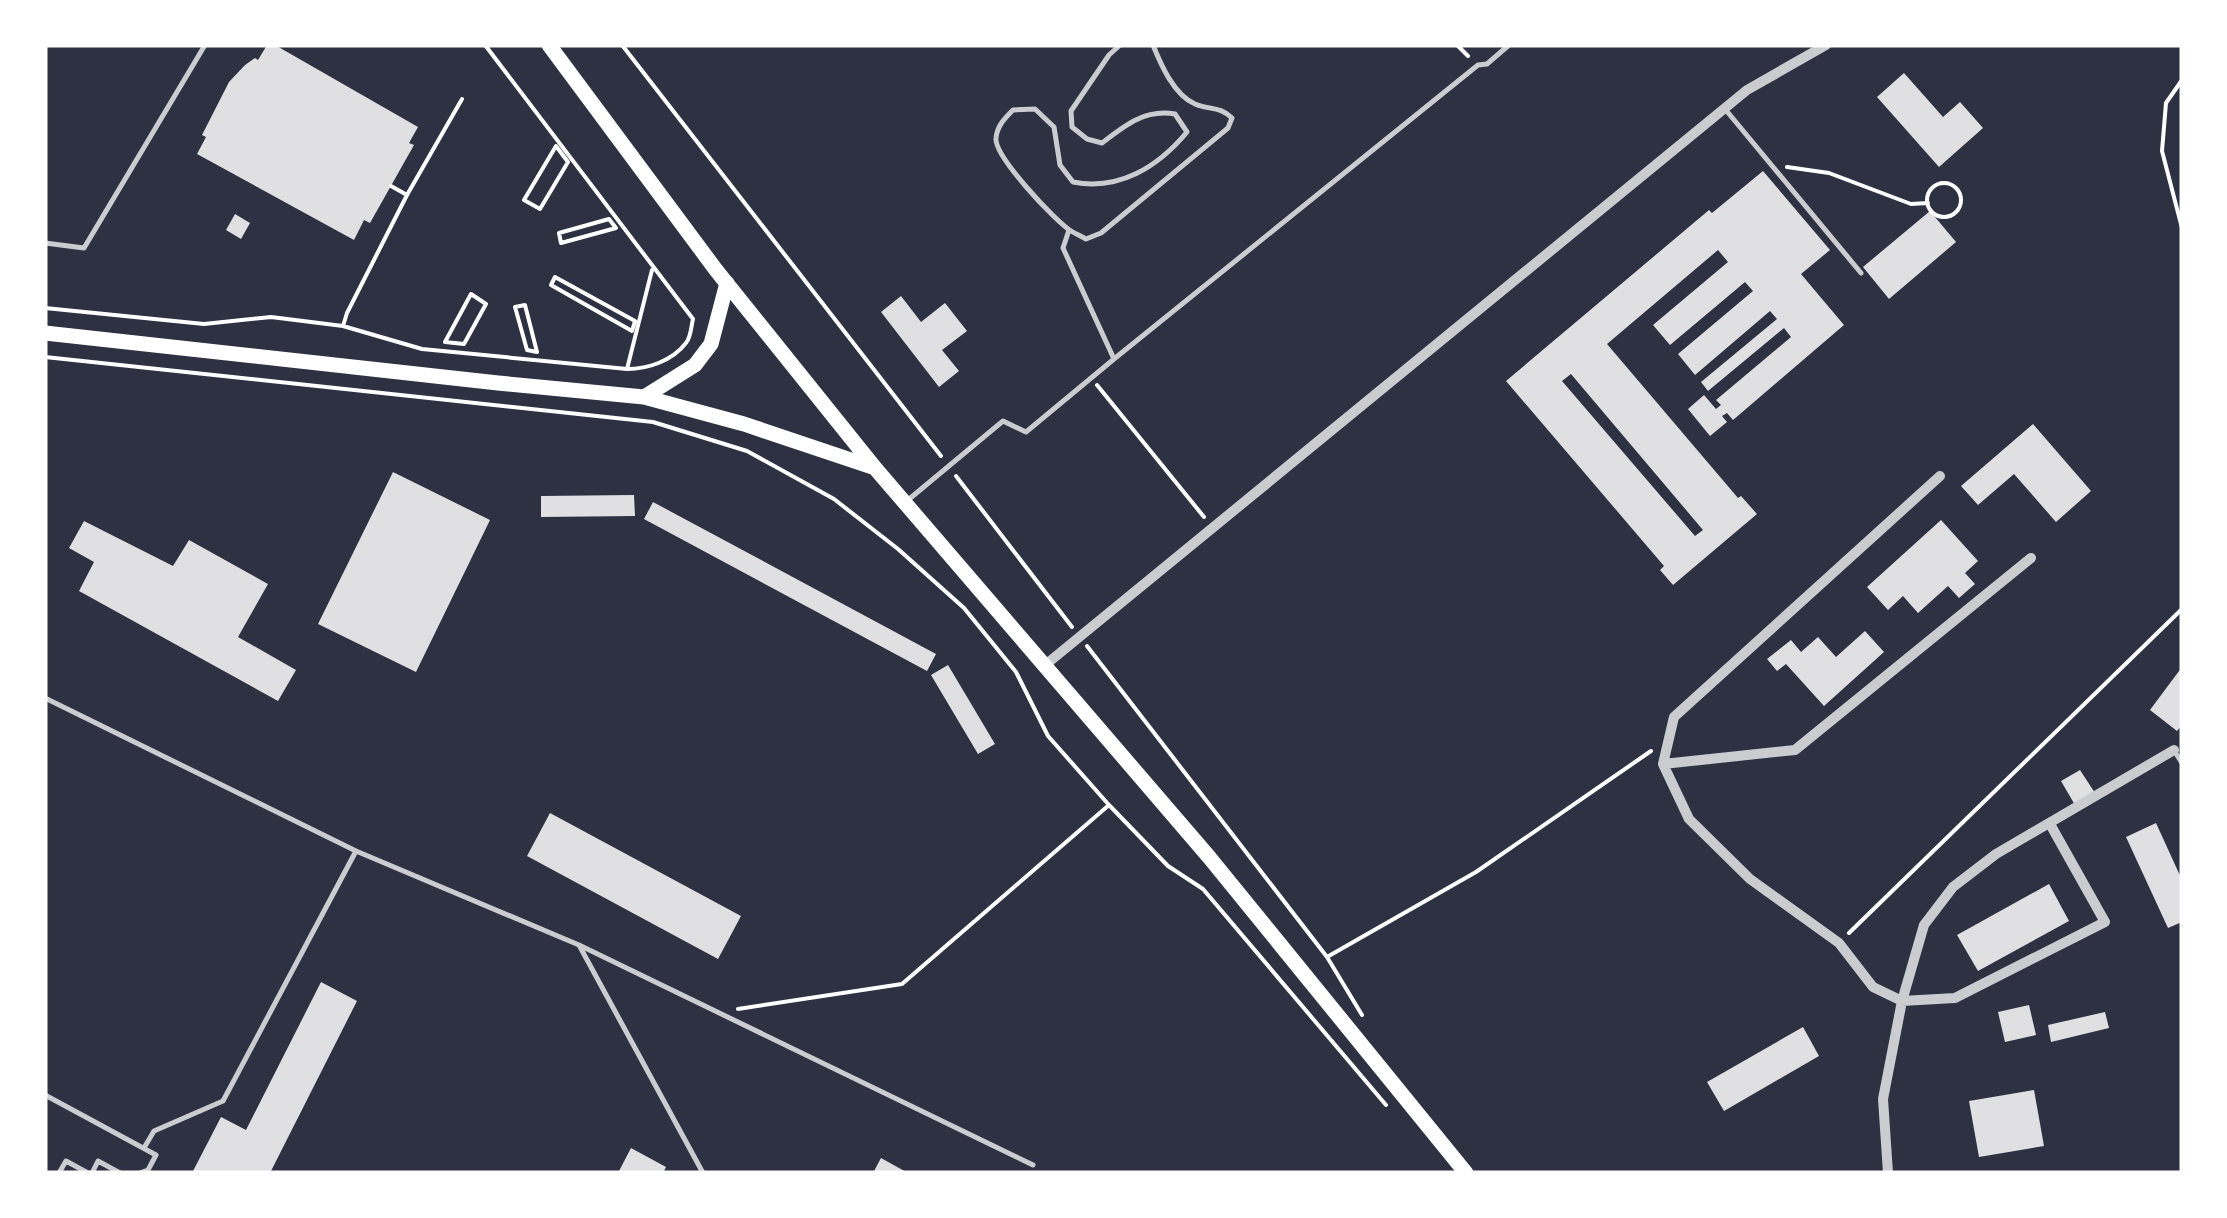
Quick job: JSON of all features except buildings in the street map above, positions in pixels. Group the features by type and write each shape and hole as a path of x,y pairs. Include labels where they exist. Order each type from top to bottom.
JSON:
{"main road":[{"path":"549,45 727,283 875,468 1209,857 1466,1173"},
{"path":"644,396 695,365 711,344 727,283"},
{"path":"45,333 644,396 744,424 875,468"}],"street":[{"path":"1044,666 1748,90 1826,45"},
{"path":"1940,476 1674,717 1664,764 1689,819 1750,879 1839,943 1873,988 1902,1001 1955,998 2105,922 2050,824"},
{"path":"1664,764 1795,750 2031,558"},
{"path":"1888,1173 1883,1099 1902,1001 1924,925 1953,887 1996,854 2174,750"}],"lane":[{"path":"45,244 84,248 205,45"},
{"path":"1120,45 1071,110 1072,127 1087,139 1102,143 1134,119 1160,111 1175,114 1188,132 1174,148 1118,182 1093,186 1073,182 1060,165 1054,126 1036,109 1013,110 1002,122 996,139 1011,170 1069,230 1086,239 1101,233 1228,128 1232,118 1225,111 1194,104 1178,92 1152,45"},
{"path":"906,502 1003,421 1026,432 1478,65 1487,64 1510,45"},
{"path":"1725,109 1861,273"},
{"path":"1069,230 1063,248 1114,359"},
{"path":"45,698 356,851 580,945 1033,1165"},
{"path":"2174,750 2182,763"},
{"path":"144,1148 154,1131 222,1100 356,851"},
{"path":"580,945 703,1173"},
{"path":"45,1095 156,1154 148,1170 140,1173"},
{"path":"60,1173 66,1161 90,1173 98,1161 120,1173"}],"path":[{"path":"45,308 204,324 271,317 343,326 422,349 627,369 645,369 668,358 688,341 692,319 613,221 486,45"},
{"path":"622,45 1326,957 1362,1017"},
{"path":"1457,45 1478,65"},
{"path":"2182,80 2166,102 2162,151 2182,228"},
{"path":"343,326 407,195 462,99"},
{"path":"556,146 568,162 540,209 524,200 540,173 556,146"},
{"path":"1772,166 1829,173 1911,204 1928,204"},
{"path":"1939,184 1950,184 1961,196 1960,207 1947,216 1936,214 1928,204 1930,190 1939,184"},
{"path":"391,186 407,195"},
{"path":"613,221 616,228 561,243 559,234 613,221"},
{"path":"627,369 653,268"},
{"path":"555,277 634,321 632,330 552,285 555,277"},
{"path":"470,294 486,304 464,344 445,342 462,310 470,294"},
{"path":"526,305 537,352 528,350 515,308 526,305"},
{"path":"45,357 653,422 748,452 834,498 964,608 1016,672 1048,736 1168,866 1202,888 1344,1056"},
{"path":"1092,378 1214,529"},
{"path":"1839,943 2182,609"},
{"path":"1326,957 1476,872 1656,747 1664,764"},
{"path":"718,1012 902,984 1109,805"}]}
